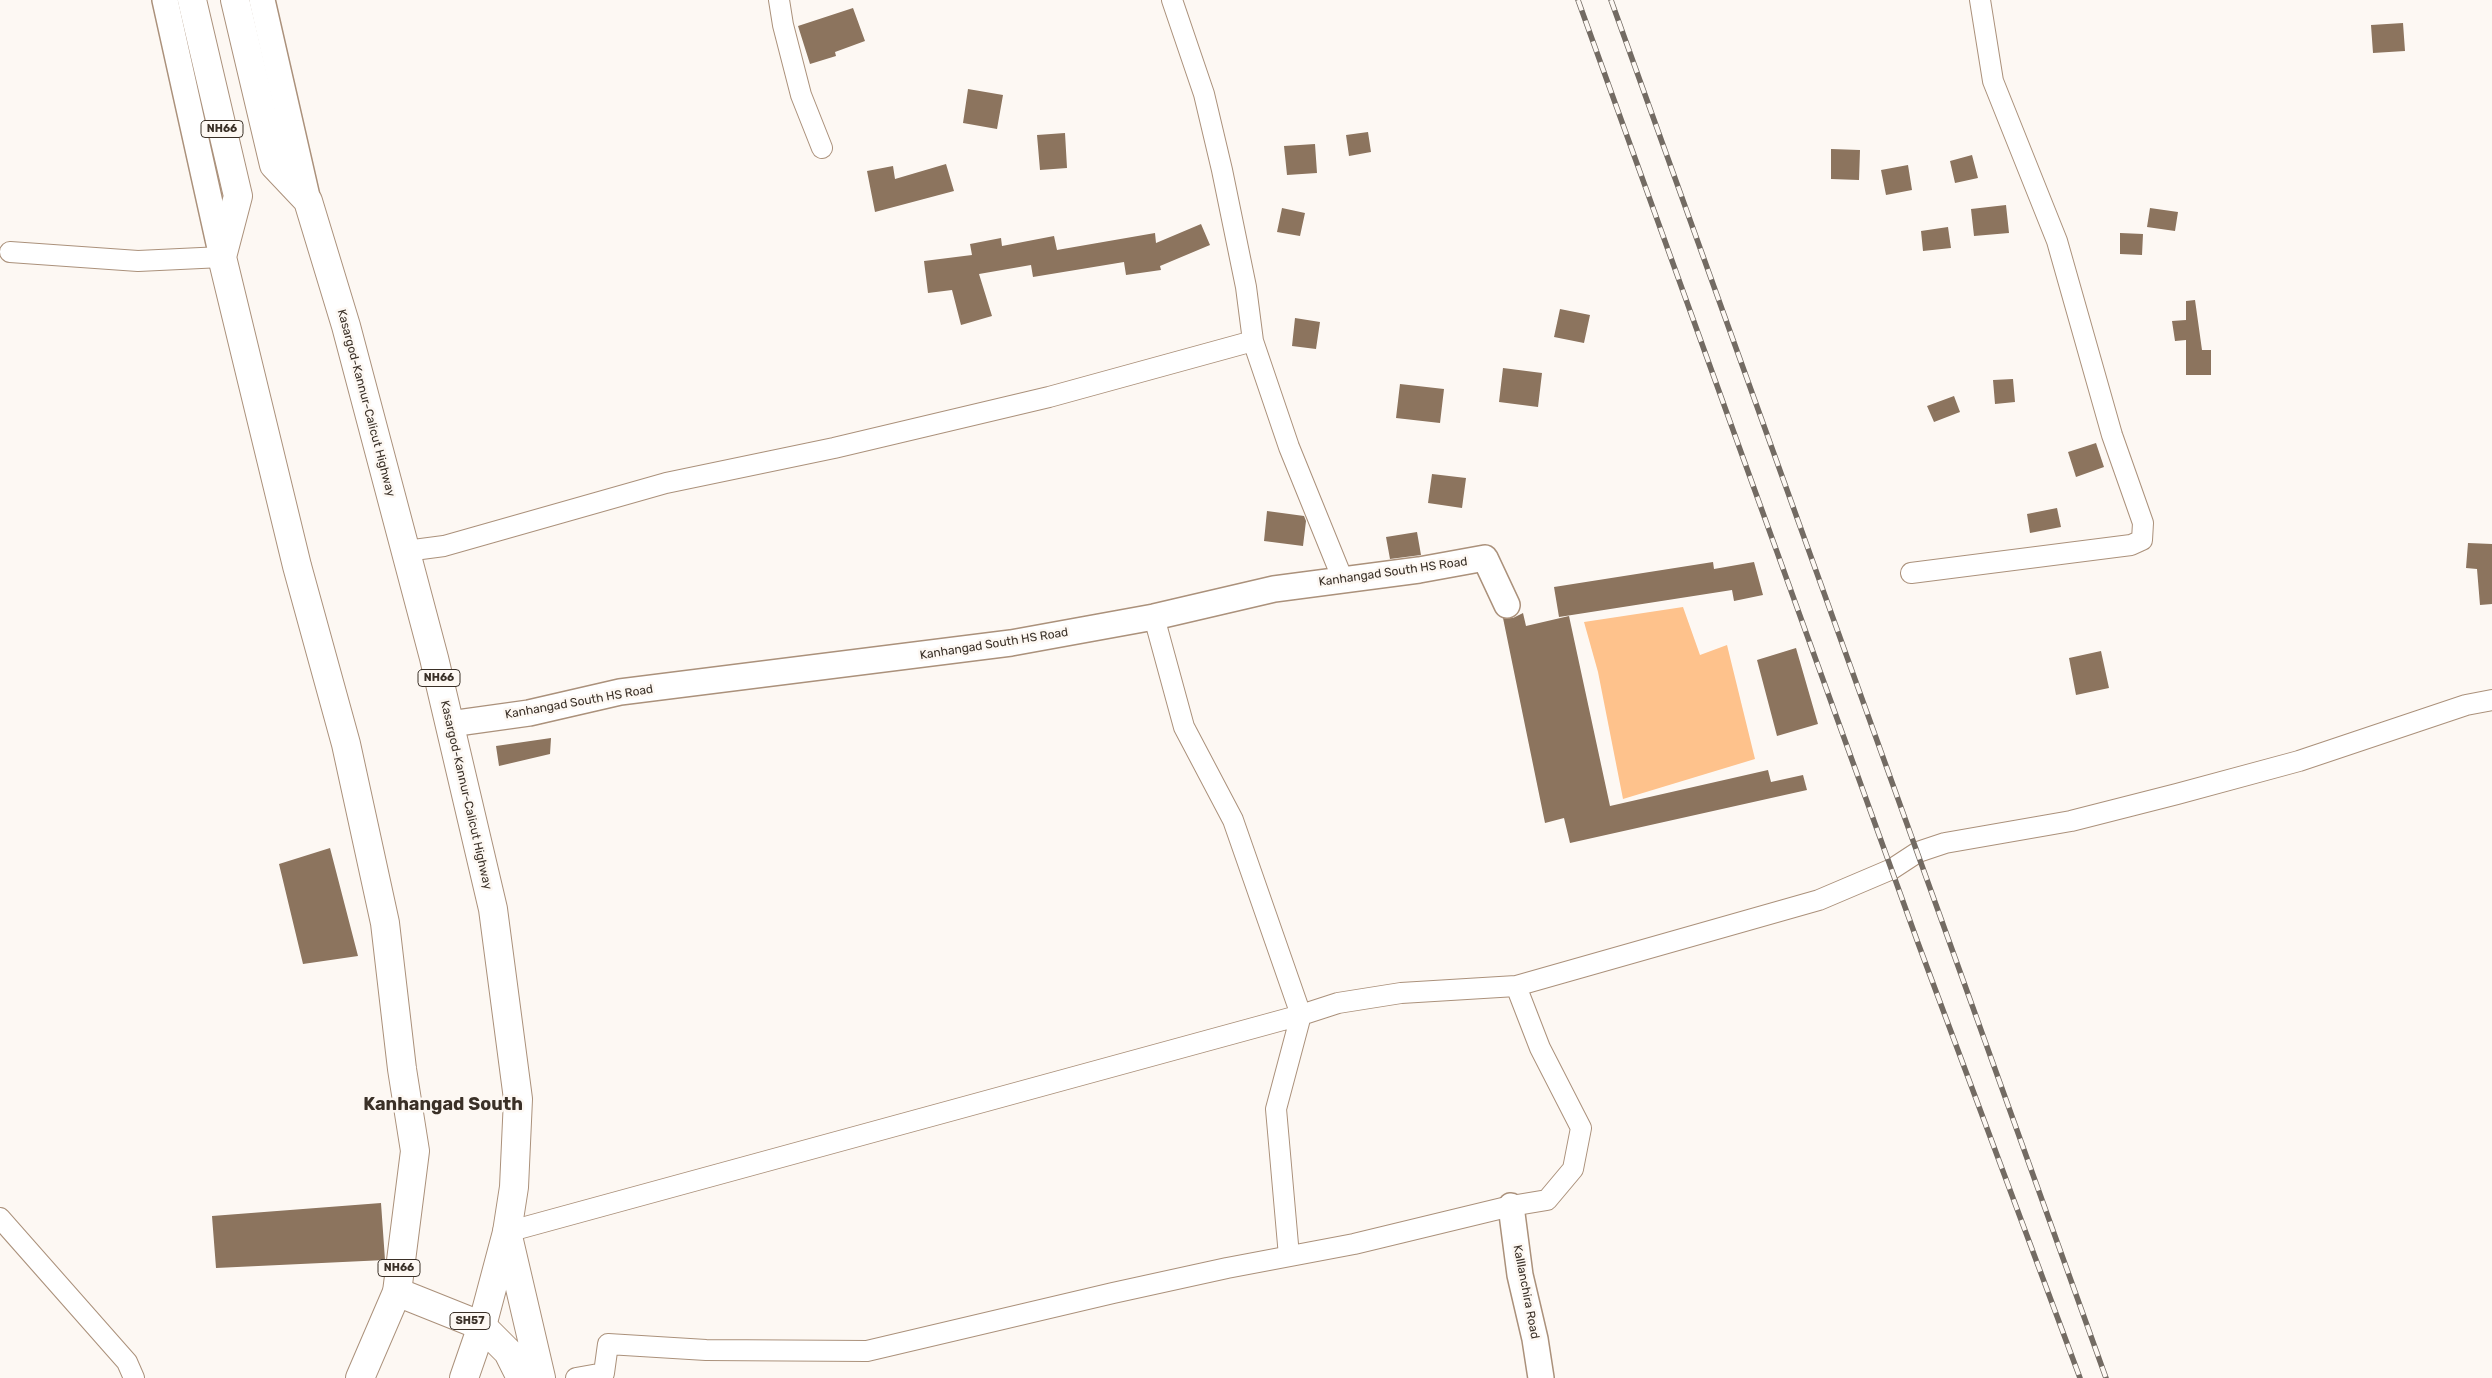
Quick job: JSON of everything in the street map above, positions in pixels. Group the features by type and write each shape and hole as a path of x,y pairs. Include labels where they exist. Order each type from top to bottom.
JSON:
{"main road":[{"name":"NH66","path":"192,0 238,196 222,257 297,566 346,744 385,923 402,1069 414,1151 397,1292 360,1378"},
{"name":"Kasargod-Kannur-Calicut Highway","path":"236,0 274,165 308,201 346,326 450,724 493,909 518,1099 514,1187 507,1232 482,1326 464,1378"},
{"path":"507,1232 541,1378"},
{"name":"SH57","path":"397,1292 482,1326 508,1352 521,1378"}],"street":[{"path":"10,252 138,261 222,257 164,0"},
{"path":"262,0 308,201"},
{"path":"780,0 783,25 801,95 822,148"},
{"path":"1172,0 1206,104 1246,287 1253,341 1289,446 1344,580"},
{"path":"1911,573 2131,545 2142,540 2143,523 2112,436 2057,241 1992,81 1980,0"},
{"path":"406,551 444,546 666,483 834,448 1049,397 1253,341"},
{"name":"Kanhangad South HS Road","path":"450,724 530,713 620,692 1011,644 1154,616 1274,589 1419,570 1485,558 1507,605"},
{"path":"1154,616 1184,727 1233,820 1302,1015 1276,1109 1289,1256"},
{"path":"507,1232 1302,1015 1338,1003 1401,993 1516,986 1819,900 1892,869 1918,852 1945,843 2071,821 2177,794 2299,761 2466,705 2492,700"},
{"path":"576,1378 604,1373 608,1344 706,1350 867,1351 1113,1293 1354,1244 1511,1206 1547,1200 1573,1170 1581,1128 1540,1048 1516,986"},
{"name":"Kalllanchira Road","path":"1511,1206 1520,1275 1535,1339 1541,1378"},
{"path":"0,1218 127,1362 134,1378"}],"shaded area":[{"path":"1683,607 1700,655 1727,645 1755,759 1623,799 1598,672 1584,622"}],"building":[{"path":"853,8 865,41 835,52 836,56 810,64 798,26"},
{"path":"2403,23 2405,51 2373,53 2371,25"},
{"path":"968,89 1003,95 997,129 963,123"},
{"path":"1368,132 1371,152 1349,156 1346,135"},
{"path":"1065,133 1067,168 1040,170 1037,135"},
{"path":"1315,144 1317,173 1287,175 1284,146"},
{"path":"1831,149 1860,150 1859,180 1831,179"},
{"path":"1972,155 1978,178 1955,183 1950,161"},
{"path":"946,164 954,191 875,212 867,171 893,166 895,179"},
{"path":"1908,165 1912,190 1886,195 1881,170"},
{"path":"2006,205 2009,233 1974,236 1971,209"},
{"path":"1282,208 1305,213 1300,236 1277,232"},
{"path":"2150,208 2178,212 2175,231 2147,227"},
{"path":"1201,224 1210,245 1160,266 1161,270 1126,275 1124,262 1033,277 1031,265 979,274 992,316 961,325 952,290 928,293 924,261 972,255 970,244 1001,238 1002,246 1054,236 1057,250 1155,233 1156,243"},
{"path":"1948,227 1951,248 1923,251 1921,231"},
{"path":"2120,233 2143,234 2142,255 2120,254"},
{"path":"2195,300 2202,350 2211,350 2211,375 2186,375 2186,340 2175,341 2172,321 2186,320 2186,301"},
{"path":"1560,309 1590,315 1584,343 1554,337"},
{"path":"1295,318 1320,322 1316,349 1292,346"},
{"path":"1503,368 1542,373 1538,407 1499,402"},
{"path":"2013,379 2015,402 1995,404 1993,380"},
{"path":"1400,384 1444,389 1440,423 1396,418"},
{"path":"1954,396 1960,412 1934,422 1927,406"},
{"path":"2096,443 2104,467 2076,477 2068,452"},
{"path":"1432,474 1466,478 1462,508 1428,503"},
{"path":"2057,508 2061,527 2030,533 2027,514"},
{"path":"1267,511 1304,516 1306,521 1303,546 1264,541"},
{"path":"1417,532 1421,555 1390,559 1386,537"},
{"path":"2468,543 2492,544 2492,604 2480,605 2477,569 2466,568"},
{"path":"1713,562 1714,569 1754,562 1763,595 1734,601 1732,590 1559,617 1554,587"},
{"path":"1523,613 1526,626 1569,616 1610,806 1768,770 1771,782 1803,775 1807,790 1570,843 1564,818 1545,823 1503,618 1513,618"},
{"path":"1796,648 1818,724 1777,736 1757,660"},
{"path":"2101,651 2109,688 2076,695 2069,658"},
{"path":"551,738 550,754 499,766 496,746"},
{"path":"330,848 358,956 303,964 279,864"},
{"path":"381,1203 385,1260 216,1268 212,1216"}],"railway":[{"path":"1578,0 1918,943 2080,1378"},
{"path":"1611,0 2106,1378"}],"district":[{"name":"Kanhangad South","path":"443,1105"}]}
